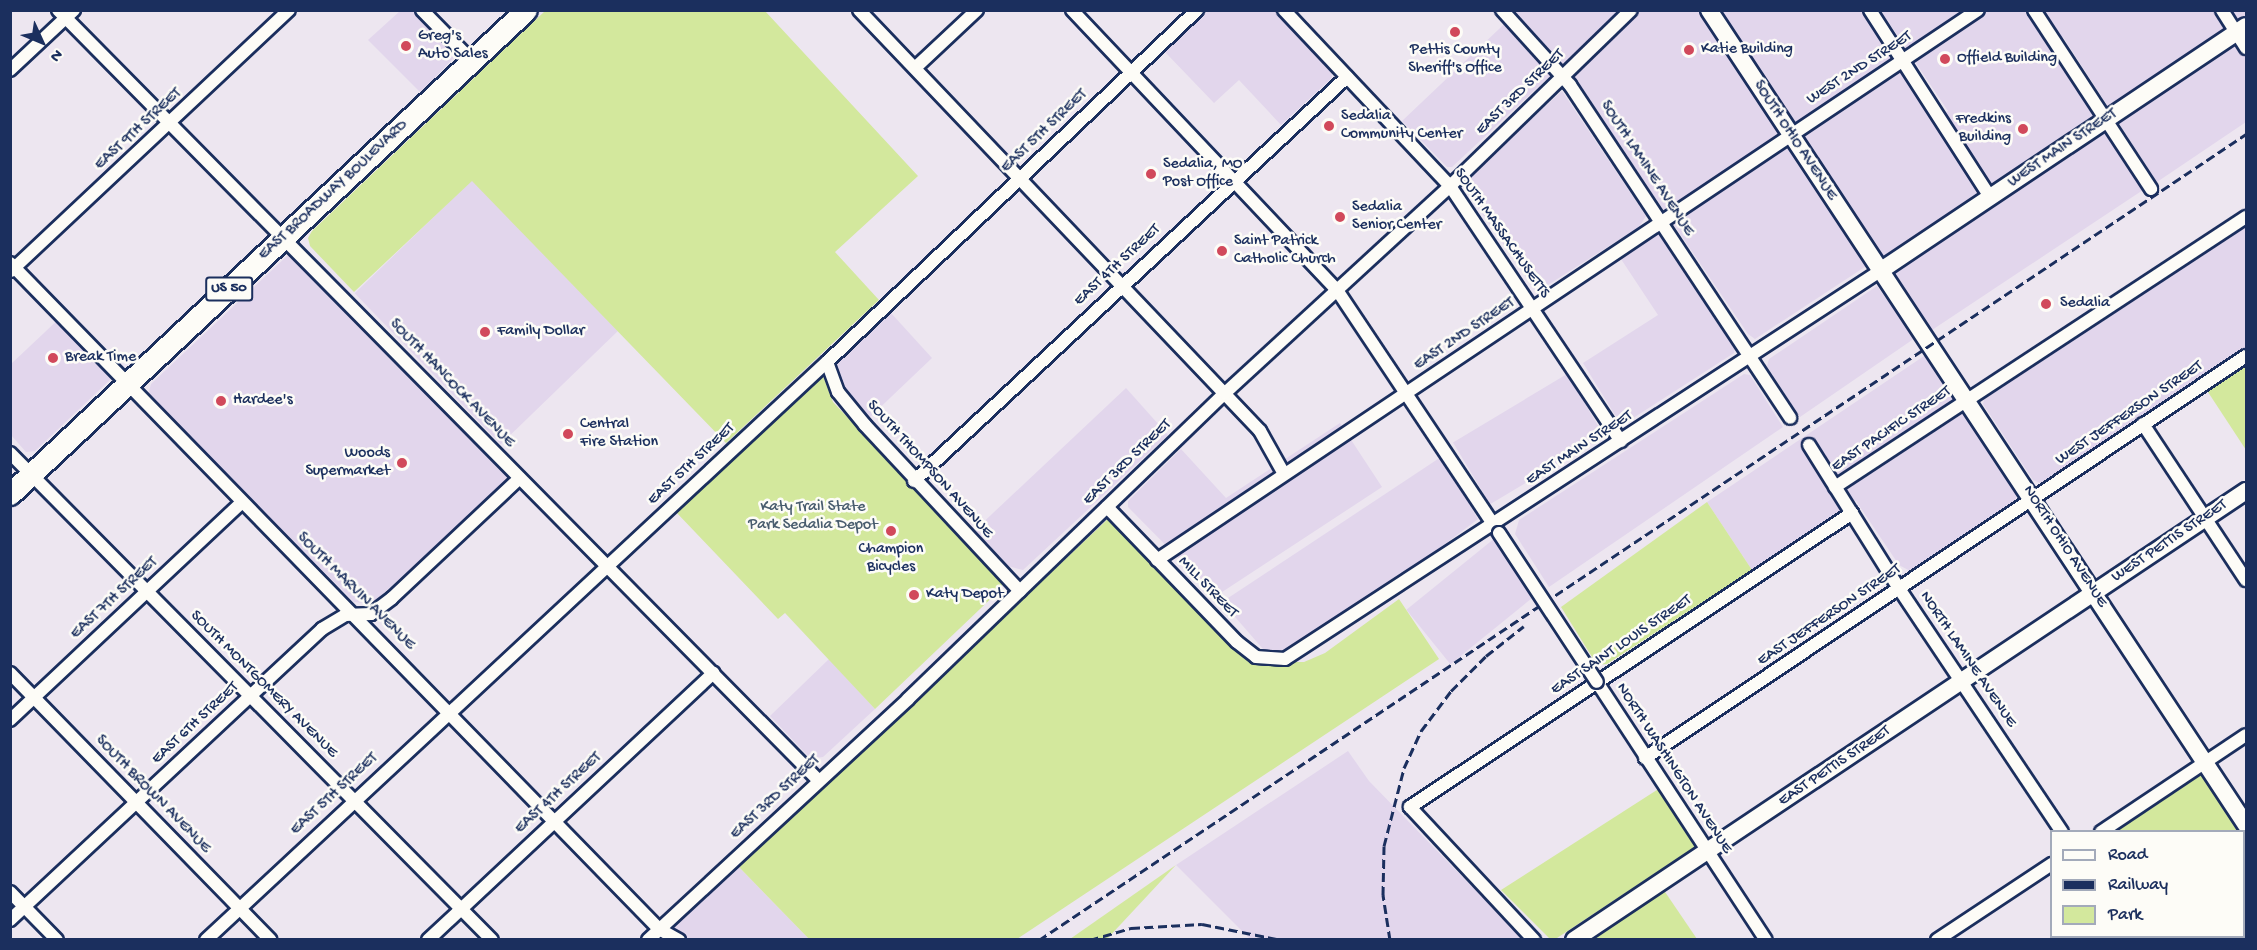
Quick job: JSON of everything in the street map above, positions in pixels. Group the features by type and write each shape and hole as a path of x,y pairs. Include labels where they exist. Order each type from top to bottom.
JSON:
{"highway":[{"name":"EAST BROADWAY BOULEVARD","path":"10,494 526,10"}],"main road":[{"name":"SOUTH OHIO AVENUE","path":"1709,10 1880,271"},
{"name":"WEST MAIN STREET","path":"1880,271 2242,30"},
{"name":"NORTH OHIO AVENUE","path":"1880,271 2247,825"},
{"name":"WEST PETTIS STREET","path":"2094,593 2247,491"},
{"name":"EAST PETTIS STREET","path":"1574,939 2094,593"}],"street":[{"name":"EAST 9TH STREET","path":"12,267 171,122 289,10"},
{"path":"422,10 472,61"},
{"path":"860,10 1260,430 1284,474"},
{"path":"915,68 977,10"},
{"name":"NORTH WASHINGTON AVENUE","path":"1072,10 1232,182 1337,290 1404,395 1496,529 1766,939"},
{"name":"EAST 5TH STREET","path":"206,939 827,362 1197,10"},
{"name":"SOUTH MASSACHUSETTS","path":"1284,10 1449,186 1535,309 1621,441"},
{"name":"SOUTH LAMINE AVENUE","path":"1502,10 1562,75 1749,357"},
{"name":"EAST 3RD STREET","path":"648,939 1020,591 1225,393 1449,186 1631,10"},
{"path":"1870,10 1990,197"},
{"name":"WEST 2ND STREET","path":"1790,135 1978,10"},
{"path":"2034,10 2151,189"},
{"path":"2222,10 2242,30 2247,48"},
{"name":"SOUTH HANCOCK AVENUE","path":"66,13 819,781"},
{"path":"10,70 66,13"},
{"name":"EAST 4TH STREET","path":"914,481 1122,284 1347,77"},
{"name":"EAST 2ND STREET","path":"1157,560 1535,309 1660,221 1790,135"},
{"name":"EAST PACIFIC STREET","path":"1836,487 2247,217"},
{"name":"SOUTH MARVIN AVENUE","path":"12,267 130,382 242,502 450,710 659,929 679,939"},
{"name":"EAST MAIN STREET","path":"1298,654 1496,529 1621,441 1880,271"},
{"name":"WEST JEFFERSON STREET","path":"2032,499 2247,356"},
{"path":"1749,357 1790,418"},
{"name":"SOUTH THOMPSON AVENUE","path":"827,362 838,392 914,481 1020,591"},
{"path":"2143,424 2247,580"},
{"name":"NORTH LAMINE AVENUE","path":"1809,445 1900,590 2061,830"},
{"name":"SOUTH MONTGOMERY AVENUE","path":"10,453 492,939"},
{"name":"EAST 6TH STREET","path":"10,920 336,618 371,614 392,598 520,478"},
{"name":"EAST JEFFERSON STREET","path":"1645,758 1900,590 2032,499"},
{"name":"EAST 7TH STREET","path":"10,720 242,502"},
{"name":"MILL STREET","path":"1107,507 1157,560 1256,657 1270,660 1298,654"},
{"name":"EAST SAINT LOUIS STREET","path":"1534,939 1410,807 1852,513"},
{"name":"SOUTH BROWN AVENUE","path":"10,673 271,939"},
{"name":"EAST 4TH STREET","path":"428,939 713,673"},
{"path":"2103,830 2247,735"},
{"path":"1937,939 2050,865"},
{"path":"10,892 57,939"}],"shaded area":[{"path":"400,11 421,11 458,53 421,93 368,40"},
{"path":"1208,11 1278,11 1332,68 1332,78 1281,125 1239,80 1214,103 1165,52"},
{"path":"1518,11 1862,11 1934,120 1948,111 1881,11 2246,11 2246,122 2157,182 2063,37 2049,46 2143,190 1932,330 1883,255 1755,339 1748,334 1564,63 1452,167 1447,167 1402,121"},
{"path":"1562,91 1646,216 1639,227 1540,290 1535,290 1463,186 1464,180"},
{"path":"472,180 618,331 501,444 355,293"},
{"path":"2246,224 2246,349 2042,484 2033,480 1983,404 1985,396"},
{"path":"1656,231 1665,235 1735,348 1734,353 1627,422 1615,415 1583,363 1658,315 1619,256"},
{"path":"287,256 295,256 510,471 509,478 372,604 354,602 148,395 151,384"},
{"path":"1877,286 1915,338 1800,417 1767,366 1769,359"},
{"path":"891,313 932,358 869,418 841,389 834,366"},
{"path":"62,316 114,376 35,451 26,452 11,435 11,364"},
{"path":"1927,354 2017,492 2016,500 1910,571 1899,565 1856,501 1752,570 1707,502"},
{"path":"1567,374 1604,436 1490,504 1453,443"},
{"path":"1744,374 1750,375 1783,427 1549,587 1515,534 1519,520"},
{"path":"1126,388 1168,435 1023,570 1008,566 975,530"},
{"path":"1340,423 1382,487 1216,596 1128,507 1128,501 1181,449 1226,498"},
{"path":"1441,457 1478,519 1407,573 1286,651 1277,653 1263,649 1222,602"},
{"path":"1495,538 1539,592 1450,664 1406,610"},
{"path":"829,659 875,709 823,757 809,757 770,716"},
{"path":"1348,751 1369,781 1523,939 1250,939 1176,865"},
{"path":"739,867 809,939 661,940"}],"green space":[{"path":"545,11 765,11 918,176 835,252 879,300 726,443 472,181 354,292 310,246 308,238 312,231"},
{"path":"2246,363 2246,450 2206,389"},
{"name":"Katy Trail State Park Sedalia Depot","path":"823,376 833,402 1003,582 1001,589 875,709 785,613 778,619 675,511"},
{"path":"1707,502 1752,570 1607,664 1597,665 1561,607"},
{"path":"1110,517 1250,650 1269,662 1304,662 1325,653 1399,599 1439,659 1017,939 809,939 739,867"},
{"path":"2200,774 2240,830 2113,830 2195,775"},
{"path":"1660,788 1695,841 1695,847 1557,938 1549,938 1501,890"},
{"path":"1176,865 1107,939 1070,939"},
{"path":"1661,886 1697,939 1582,940"}],"railway":[{"path":"1039,940 2246,134"},
{"path":"1390,940 1383,895 1384,846 1404,768 1421,731 1451,691 1486,656 1524,626"},
{"path":"1090,940 1131,928 1202,924 1281,940"}],"place":[{"name":"Pettis County Sheriff's Office","path":"1455,32"},
{"name":"Greg's Auto Sales","path":"406,46"},
{"name":"Katie Building","path":"1689,50"},
{"name":"Offield Building","path":"1945,59"},
{"name":"Sedalia Community Center","path":"1329,126"},
{"name":"Fredkins Building","path":"2023,129"},
{"name":"Sedalia, MO Post Office","path":"1151,174"},
{"name":"Sedalia Senior Center","path":"1340,217"},
{"name":"Saint Patrick Catholic Church","path":"1222,251"},
{"name":"Sedalia","path":"2046,304"},
{"name":"Family Dollar","path":"485,332"},
{"name":"Break Time","path":"53,358"},
{"name":"Hardee's","path":"221,401"},
{"name":"Central Fire Station","path":"568,434"},
{"name":"Woods Supermarket","path":"402,463"},
{"name":"Champion Bicycles","path":"891,531"},
{"name":"Katy Depot","path":"914,595"}]}
